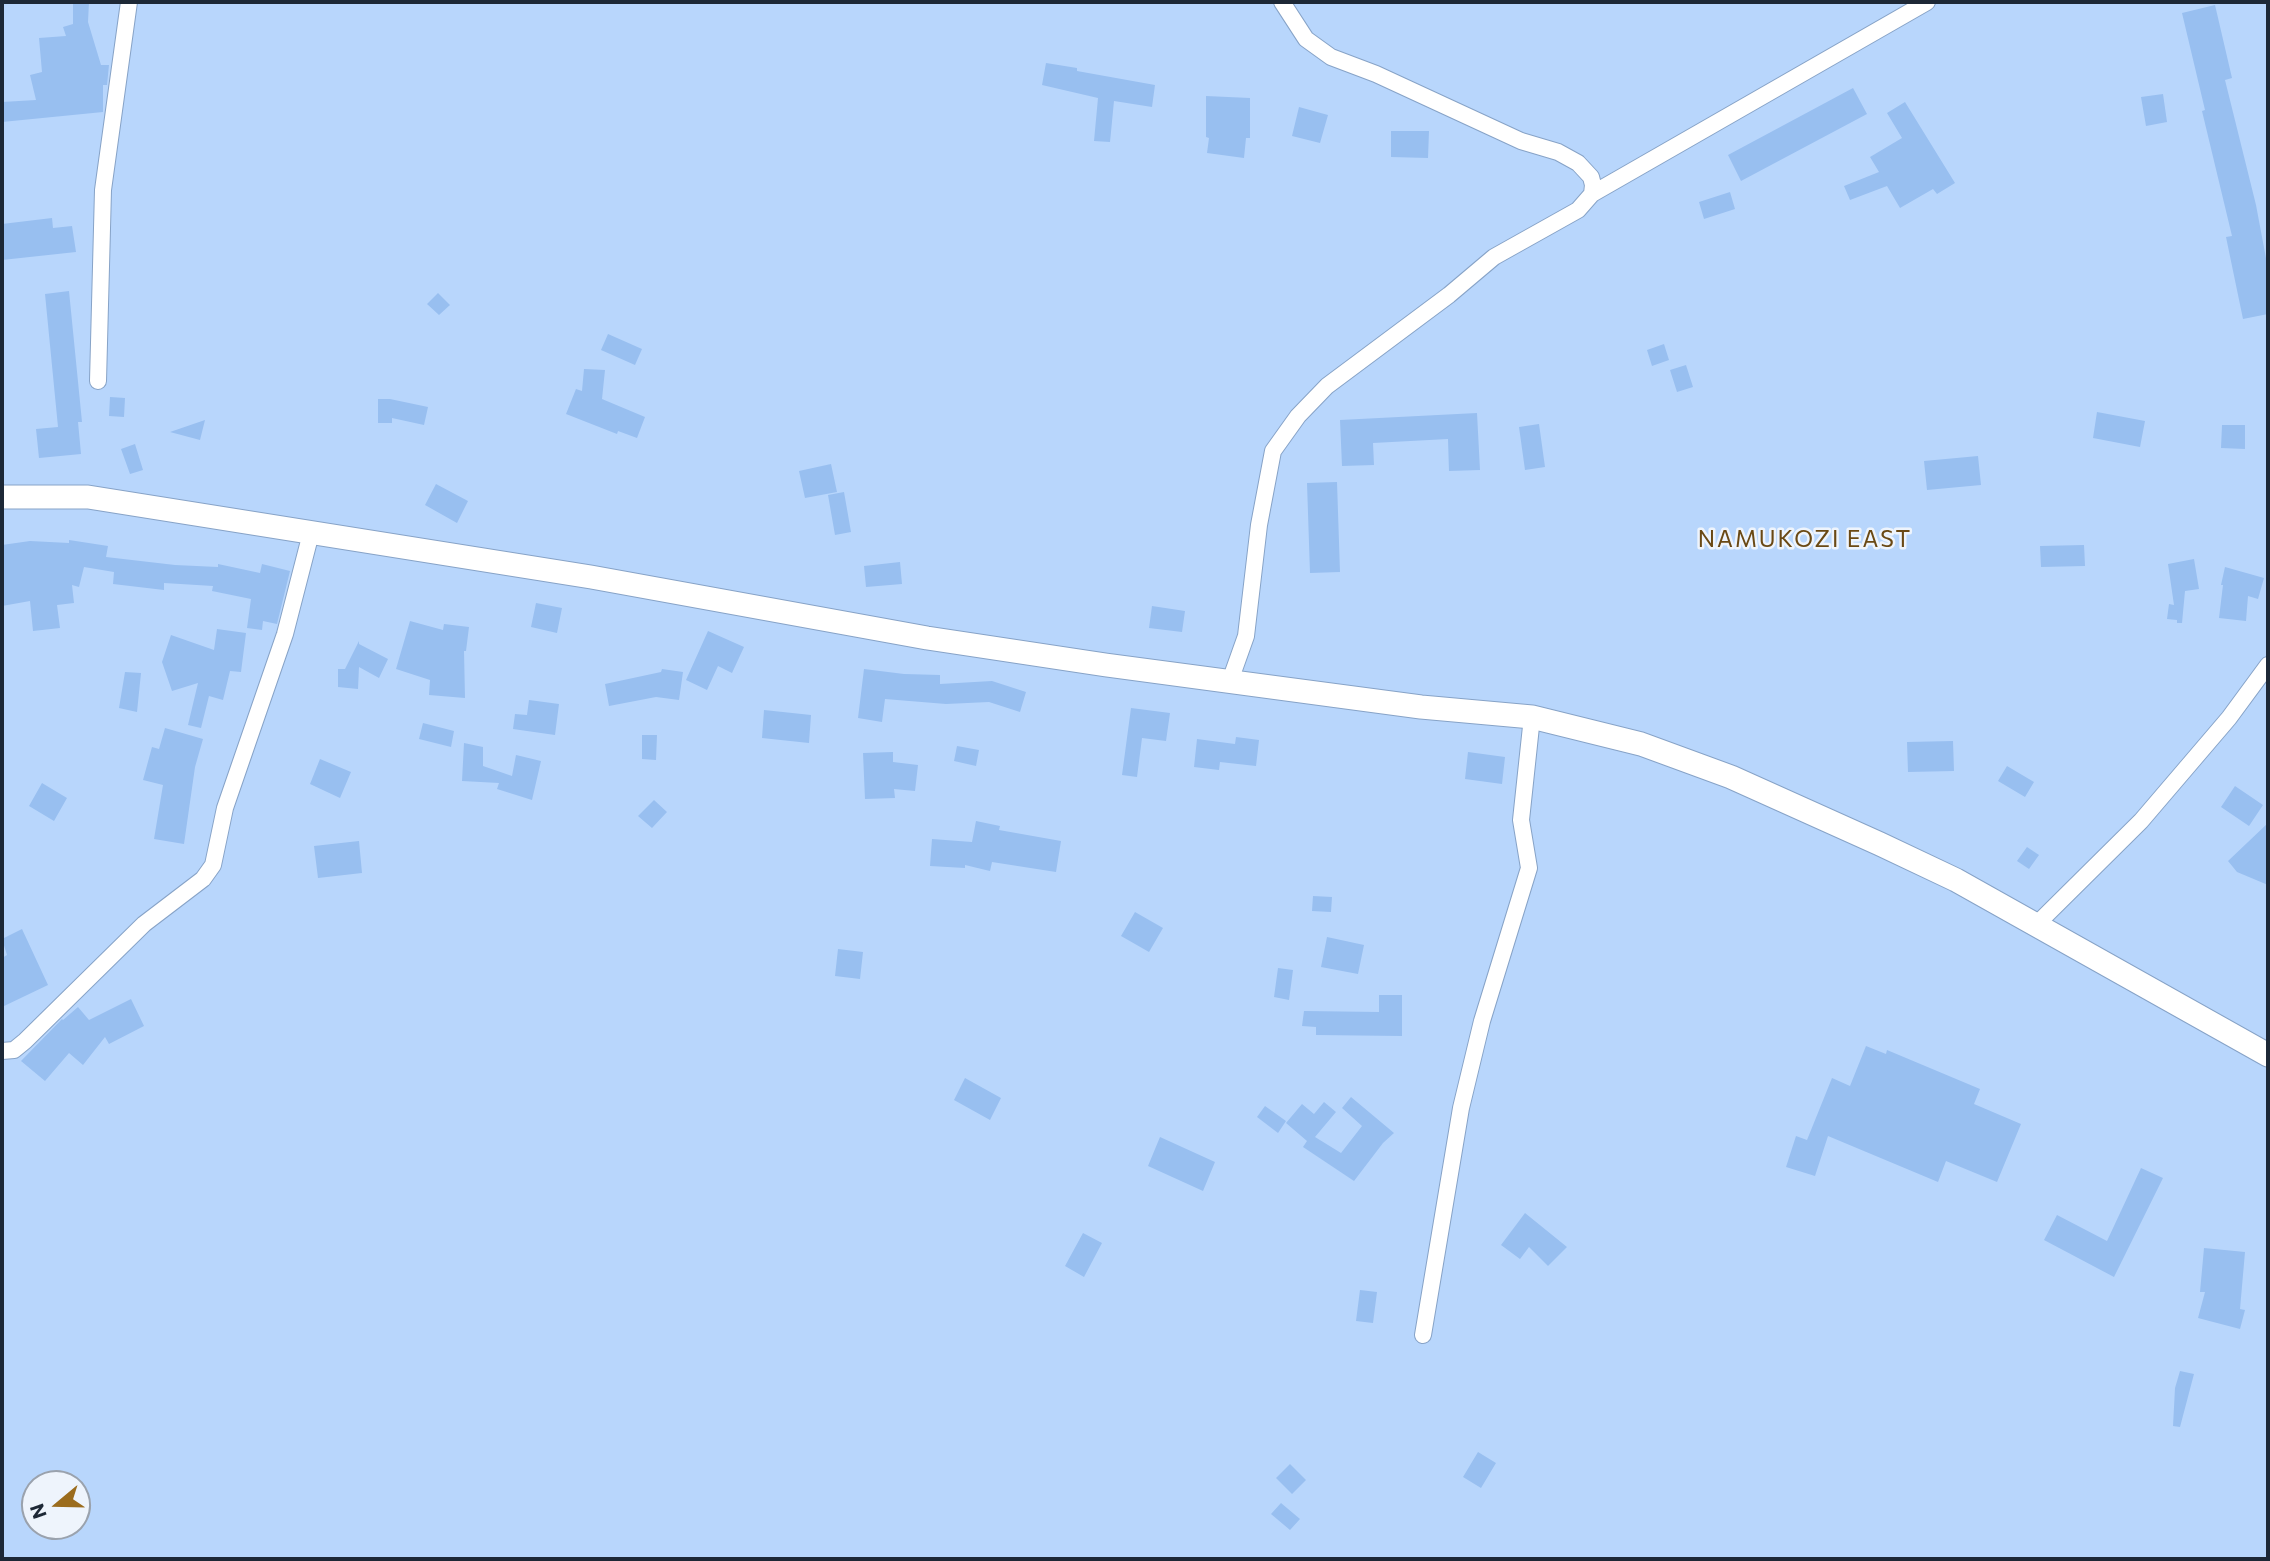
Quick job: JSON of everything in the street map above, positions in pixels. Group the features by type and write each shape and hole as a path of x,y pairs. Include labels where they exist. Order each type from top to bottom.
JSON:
{"main road":[{"path":"2,497 88,497 591,577 928,638 1422,707 1532,717 1641,744 1731,777 1956,880 2268,1055"}],"street":[{"path":"98,381 103,190 129,2"},
{"path":"1282,2 1306,39 1331,57 1376,74 1521,141 1558,152 1578,163 1591,177 1592,194"},
{"path":"1230,681 1246,636 1259,525 1273,451 1297,416 1327,386 1494,257 1578,210 1592,194 1927,2"},
{"path":"2,1051 14,1050 25,1041 144,924 194,887 213,865 225,808 285,634 311,533"},
{"path":"2037,924 2141,821 2228,718 2268,665"},
{"path":"1423,1335 1461,1108 1482,1021 1529,869 1521,820 1532,717"}],"building":[{"path":"73,2 89,2 88,22 101,65 109,65 107,85 103,85 103,112 2,122 2,102 36,100 30,75 42,72 39,38 66,36 63,27 73,24"},
{"path":"2215,5 2232,78 2225,80 2256,205 2268,269 2268,314 2243,319 2226,237 2232,236 2182,13"},
{"path":"1046,63 1155,85 1152,107 1114,101 1110,142 1094,141 1098,98 1042,85"},
{"path":"1853,88 1867,114 1741,181 1728,155"},
{"path":"2163,94 2167,122 2146,126 2141,97"},
{"path":"1206,96 1250,98 1250,138 1246,138 1244,158 1207,153 1209,138 1206,137"},
{"path":"1905,102 1955,183 1937,194 1933,189 1900,208 1887,186 1850,200 1844,186 1879,172 1870,157 1902,138 1887,113"},
{"path":"1299,107 1328,115 1320,143 1292,136"},
{"path":"1391,131 1429,131 1428,158 1391,157"},
{"path":"1730,192 1735,209 1704,219 1699,202"},
{"path":"52,218 53,228 72,226 76,252 2,260 2,224"},
{"path":"69,291 82,422 78,422 81,454 39,458 36,429 58,427 45,294"},
{"path":"438,293 450,305 439,315 427,304"},
{"path":"608,334 642,349 635,365 601,350"},
{"path":"1664,344 1669,360 1652,366 1647,350"},
{"path":"1686,365 1693,387 1677,392 1670,370"},
{"path":"584,369 605,370 602,399 645,417 637,438 618,431 617,434 566,414 576,389 582,391"},
{"path":"110,397 125,398 124,417 109,416"},
{"path":"378,399 428,407 424,425 392,418 392,423 378,423"},
{"path":"2097,412 2145,421 2140,447 2093,438"},
{"path":"1477,413 1480,470 1449,471 1448,439 1373,443 1374,465 1342,466 1340,420"},
{"path":"205,420 200,440 170,432"},
{"path":"1539,424 1545,467 1525,470 1519,427"},
{"path":"2222,425 2245,425 2245,449 2221,448"},
{"path":"135,444 143,470 130,474 121,449"},
{"path":"1978,456 1981,485 1927,490 1924,461"},
{"path":"831,464 837,492 805,498 799,471"},
{"path":"1337,482 1340,572 1310,573 1307,483"},
{"path":"436,484 468,501 457,523 425,505"},
{"path":"844,492 851,532 835,535 828,495"},
{"path":"69,540 108,546 106,557 175,565 218,567 218,564 260,573 262,564 290,571 277,624 263,621 262,630 247,628 251,599 212,591 213,586 164,583 164,590 113,584 114,572 84,567 79,587 72,585 74,603 57,605 60,628 33,631 30,601 2,606 2,545 30,541 69,543"},
{"path":"2084,545 2085,566 2041,567 2040,546"},
{"path":"2194,559 2199,589 2185,591 2182,623 2177,623 2177,620 2167,619 2169,604 2174,605 2168,564"},
{"path":"900,562 902,584 866,587 864,566"},
{"path":"2225,567 2264,578 2258,599 2248,596 2246,621 2219,618"},
{"path":"536,603 562,608 557,633 531,627"},
{"path":"1152,606 1185,611 1182,632 1149,628"},
{"path":"410,621 443,630 444,624 469,627 464,651 465,698 429,695 430,680 396,669"},
{"path":"217,629 246,633 241,672 230,671 223,700 209,696 201,728 188,725 198,683 172,691 162,662 171,635 214,650"},
{"path":"708,631 744,647 732,673 718,666 707,690 686,680"},
{"path":"359,641 359,644 388,659 379,678 359,667 358,689 338,687 338,669 345,669"},
{"path":"662,669 683,672 679,700 656,697 609,706 605,684 661,672"},
{"path":"864,669 940,675 940,684 992,681 1026,692 1020,712 989,702 946,704 885,699 882,722 858,718"},
{"path":"125,672 141,673 137,712 119,708"},
{"path":"529,700 559,704 555,735 513,729 515,714 527,715"},
{"path":"1131,708 1170,713 1166,741 1142,738 1137,777 1122,775"},
{"path":"764,710 811,715 809,743 762,738"},
{"path":"423,723 454,731 451,747 419,739"},
{"path":"165,728 203,739 195,767 184,844 154,839 163,785 143,780 152,747 159,749"},
{"path":"642,735 657,735 656,760 642,759"},
{"path":"1236,737 1259,740 1256,766 1220,762 1219,770 1194,767 1197,739 1235,744"},
{"path":"1953,741 1954,771 1908,772 1907,742"},
{"path":"464,743 483,747 483,766 512,776 516,755 541,761 532,800 497,789 499,783 462,781"},
{"path":"957,746 979,750 976,766 954,761"},
{"path":"893,752 893,762 918,765 915,791 894,789 895,798 865,799 863,753"},
{"path":"1468,752 1505,757 1502,784 1465,779"},
{"path":"320,759 351,772 340,798 310,784"},
{"path":"2007,766 2034,782 2025,797 1998,781"},
{"path":"42,783 67,798 54,821 29,806"},
{"path":"2235,786 2263,805 2249,826 2221,807"},
{"path":"654,800 667,812 652,828 638,816"},
{"path":"976,821 1000,826 999,830 1061,841 1056,872 992,862 990,871 965,865 965,868 930,866 932,839 972,842"},
{"path":"2268,823 2268,885 2237,872 2228,861"},
{"path":"359,841 362,873 318,878 314,846"},
{"path":"2027,847 2039,855 2029,869 2017,861"},
{"path":"1313,896 1332,897 1331,912 1312,911"},
{"path":"1135,912 1163,928 1149,952 1121,936"},
{"path":"22,929 48,985 2,1007 2,958 7,955 2,939"},
{"path":"1327,937 1364,945 1358,974 1321,967"},
{"path":"838,949 863,952 860,979 835,976"},
{"path":"1278,968 1293,970 1289,1000 1274,997"},
{"path":"1379,995 1402,995 1402,1036 1316,1035 1316,1027 1302,1026 1304,1011 1379,1012"},
{"path":"131,999 144,1026 109,1044 105,1037 83,1065 69,1053 45,1081 21,1061 62,1019 78,1007 89,1020"},
{"path":"1866,1046 1886,1054 1887,1050 1980,1089 1974,1104 2021,1124 1997,1182 1946,1161 1938,1182 1828,1136 1815,1176 1786,1167 1796,1136 1807,1140 1832,1078 1850,1086"},
{"path":"965,1078 1001,1098 990,1120 954,1100"},
{"path":"1351,1097 1394,1133 1354,1181 1303,1147 1307,1141 1286,1123 1302,1104 1314,1114 1324,1102 1336,1112 1315,1137 1341,1153 1362,1126 1342,1108"},
{"path":"1265,1106 1286,1121 1278,1133 1257,1117"},
{"path":"1160,1137 1215,1162 1203,1191 1148,1166"},
{"path":"2141,1168 2163,1178 2114,1277 2044,1240 2057,1215 2107,1241"},
{"path":"1525,1213 1567,1247 1548,1266 1529,1247 1520,1259 1501,1245"},
{"path":"1083,1233 1102,1243 1084,1277 1065,1266"},
{"path":"2204,1248 2245,1252 2240,1309 2245,1310 2240,1329 2198,1318 2205,1292 2200,1292"},
{"path":"1360,1290 1377,1292 1373,1323 1356,1321"},
{"path":"2180,1371 2194,1374 2180,1427 2173,1426 2175,1388"},
{"path":"1478,1452 1496,1463 1481,1488 1463,1477"},
{"path":"1290,1464 1306,1480 1292,1494 1276,1478"},
{"path":"1281,1503 1300,1519 1290,1530 1271,1514"}],"district":[{"name":"NAMUKOZI EAST","path":"1805,539"}]}
